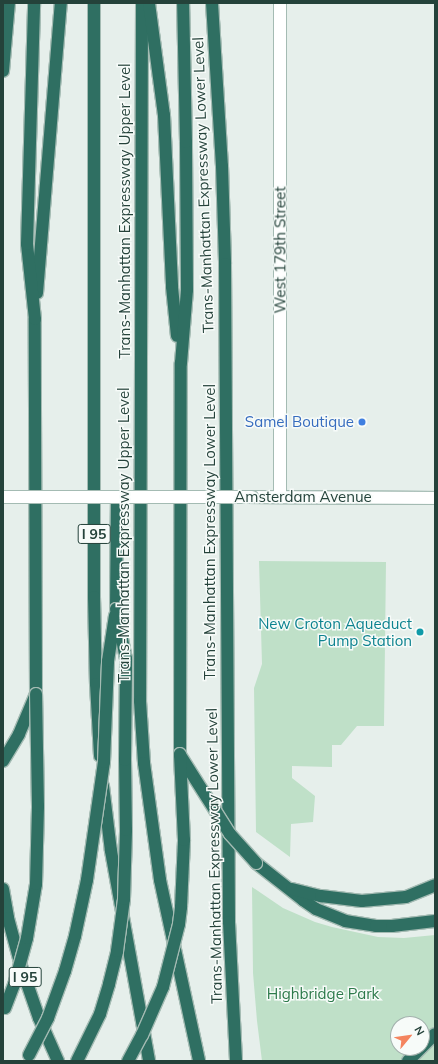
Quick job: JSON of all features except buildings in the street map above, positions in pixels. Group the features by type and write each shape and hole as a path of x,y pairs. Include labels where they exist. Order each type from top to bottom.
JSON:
{"highway":[{"path":"3,71 9,3"},
{"path":"4,1010 14,985 27,938 36,884 38,813 34,319 27,244 34,3"},
{"path":"34,319 42,246 61,3"},
{"name":"Trans-Manhattan Expressway Upper Level","path":"94,3 94,597 98,724 105,809 111,851 149,1061"},
{"name":"Trans-Manhattan Expressway Upper Level","path":"142,3 139,663 141,709 144,762 160,880 199,1061"},
{"path":"149,3 164,115 172,287 181,363"},
{"path":"128,1061 142,1035 163,987 179,924 181,907 184,840 180,754 179,602 181,363 187,290 183,3"},
{"name":"Trans-Manhattan Expressway Lower Level","path":"212,3 222,166 225,264 229,922 236,1061"},
{"path":"27,1058 48,1018 65,971 75,936 87,880 104,762 108,660 116,609 117,497"},
{"path":"78,1061 100,1014 109,984 117,951 124,900 126,830 126,659 116,609"},
{"path":"3,761 19,734 36,694"},
{"path":"180,754 230,834 256,863 285,888 316,909 345,921 376,926 392,926 435,921"},
{"path":"285,888 321,896 362,901 406,896 435,885"},
{"name":"I 95","path":"3,889 21,966 39,1018 58,1061"}],"main road":[{"name":"West 179th Street","path":"280,3 280,497"},
{"name":"Amsterdam Avenue","path":"3,497 435,498"}],"green space":[{"path":"259,561 386,562 384,726 357,726 341,745 332,745 332,767 292,766 292,778 315,796 313,822 291,824 290,857 256,832 254,688 262,664"},
{"name":"Highbridge Park","path":"252,887 283,908 315,922 332,927 378,937 404,938 435,935 435,1061 262,1061 253,973"}],"place":[{"name":"Samel Boutique","path":"362,422"},
{"name":"New Croton Aqueduct Pump Station","path":"420,632"}]}
